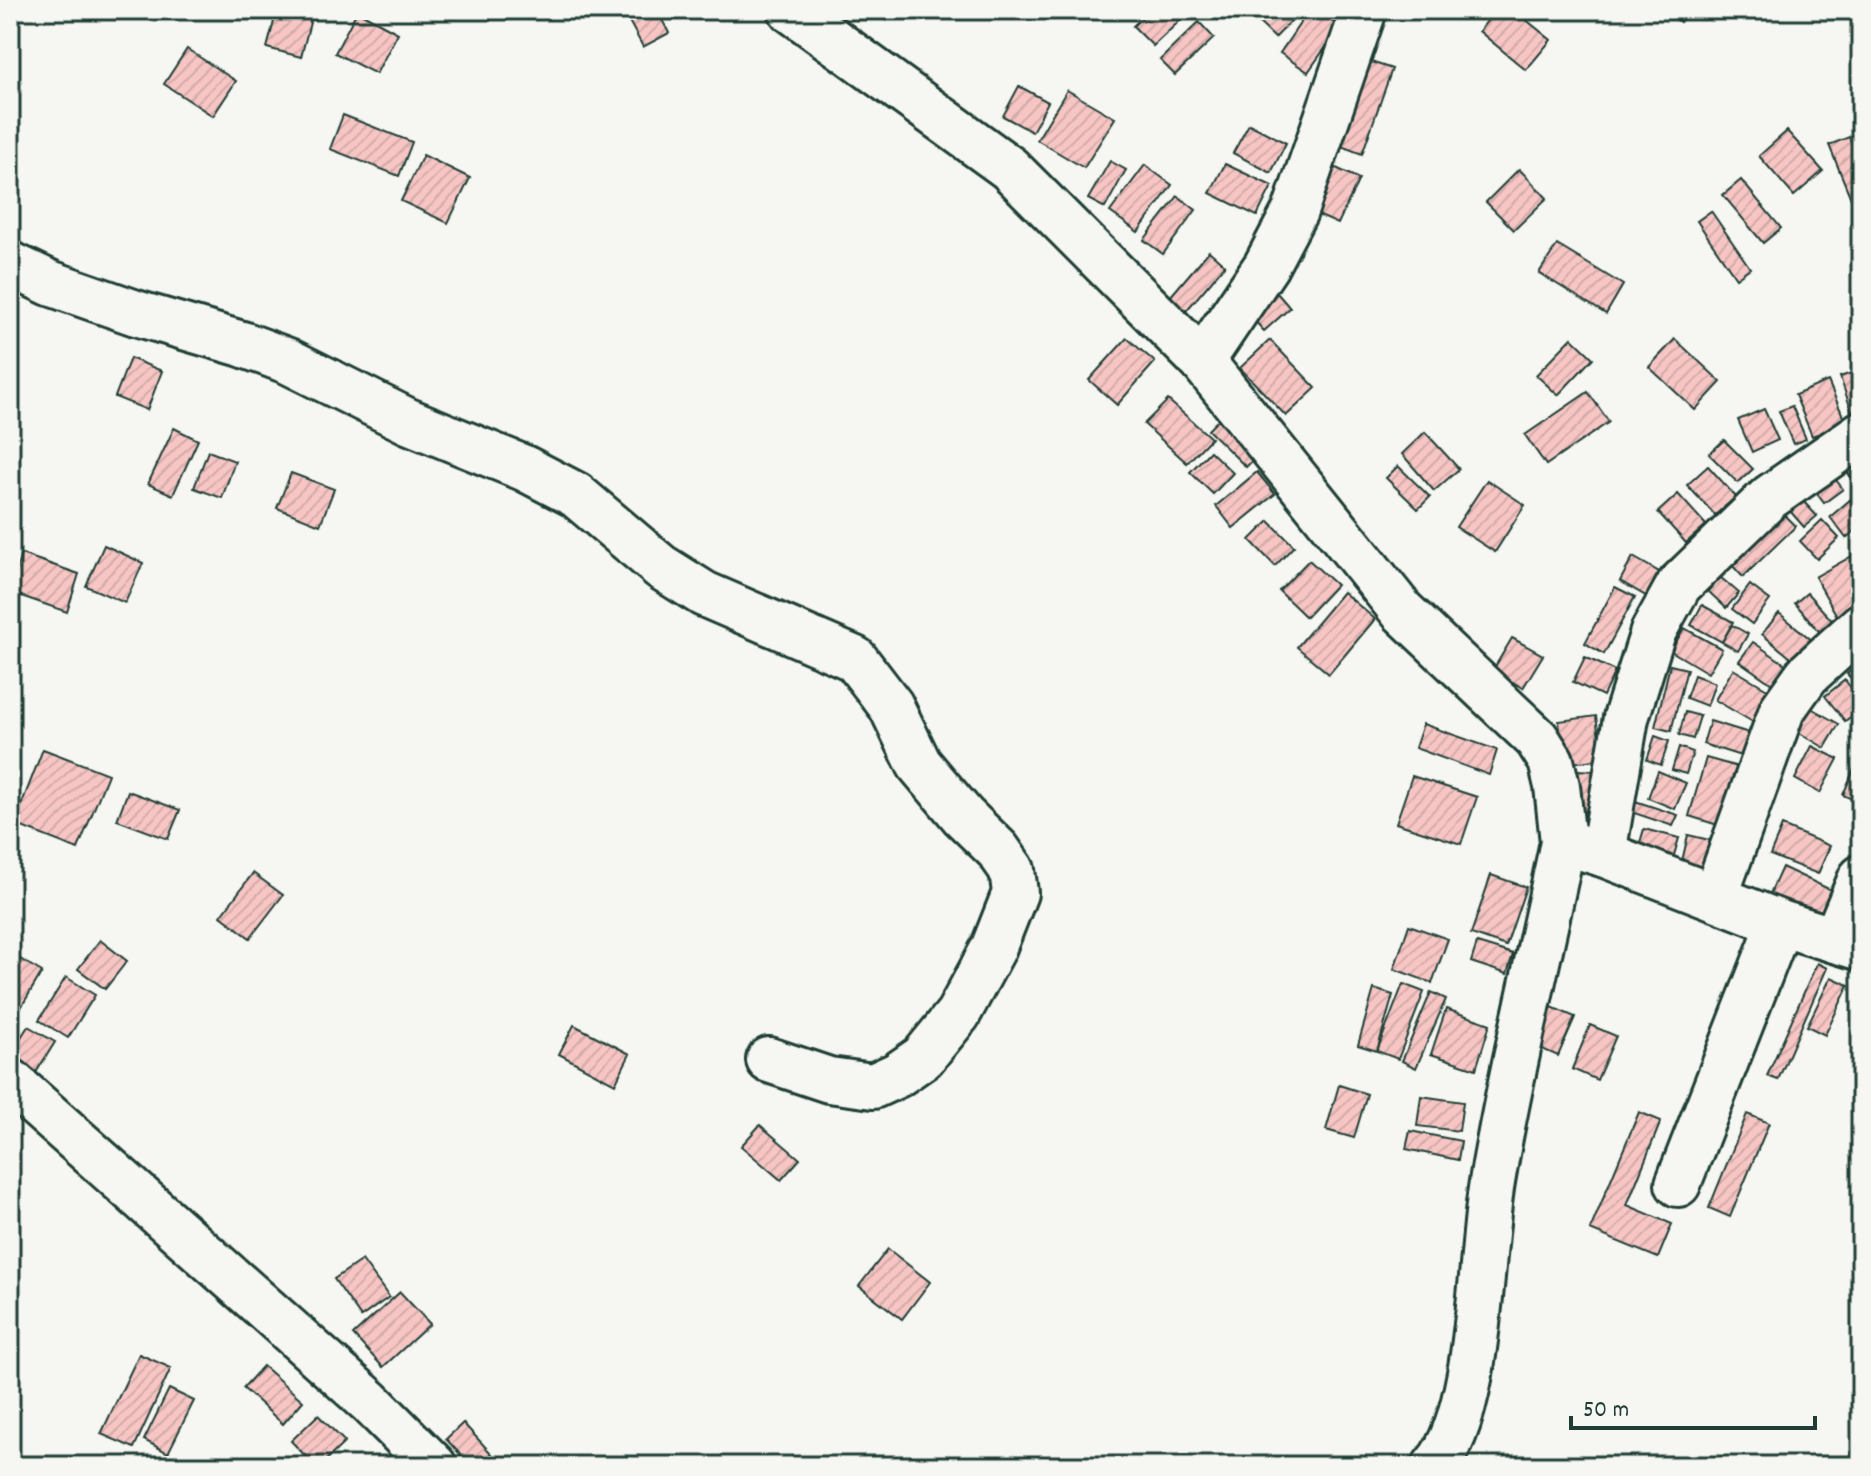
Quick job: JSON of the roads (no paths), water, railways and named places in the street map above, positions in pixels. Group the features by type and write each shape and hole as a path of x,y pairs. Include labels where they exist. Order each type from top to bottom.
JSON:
{"street":[{"path":"791,10 1009,168 1202,361 1402,611 1537,739 1551,761 1557,786 1583,848 1780,923 1848,944 1861,878"},
{"path":"1202,361 1266,266 1295,211 1364,10"},
{"path":"10,264 64,288 288,361 408,421 524,468 576,495 661,567 704,594 855,659 891,706 919,764 963,816 998,850 1012,870 1015,893 993,949 958,1014 923,1057 897,1075 873,1086 829,1080 769,1060"},
{"path":"1435,1466 1450,1447 1466,1389 1492,1183 1583,848 1653,632 1679,585 1770,497 1861,434"},
{"path":"1715,897 1782,710 1807,675 1861,626"},
{"path":"1678,1184 1780,923"},
{"path":"10,1081 370,1402 434,1466"}]}
